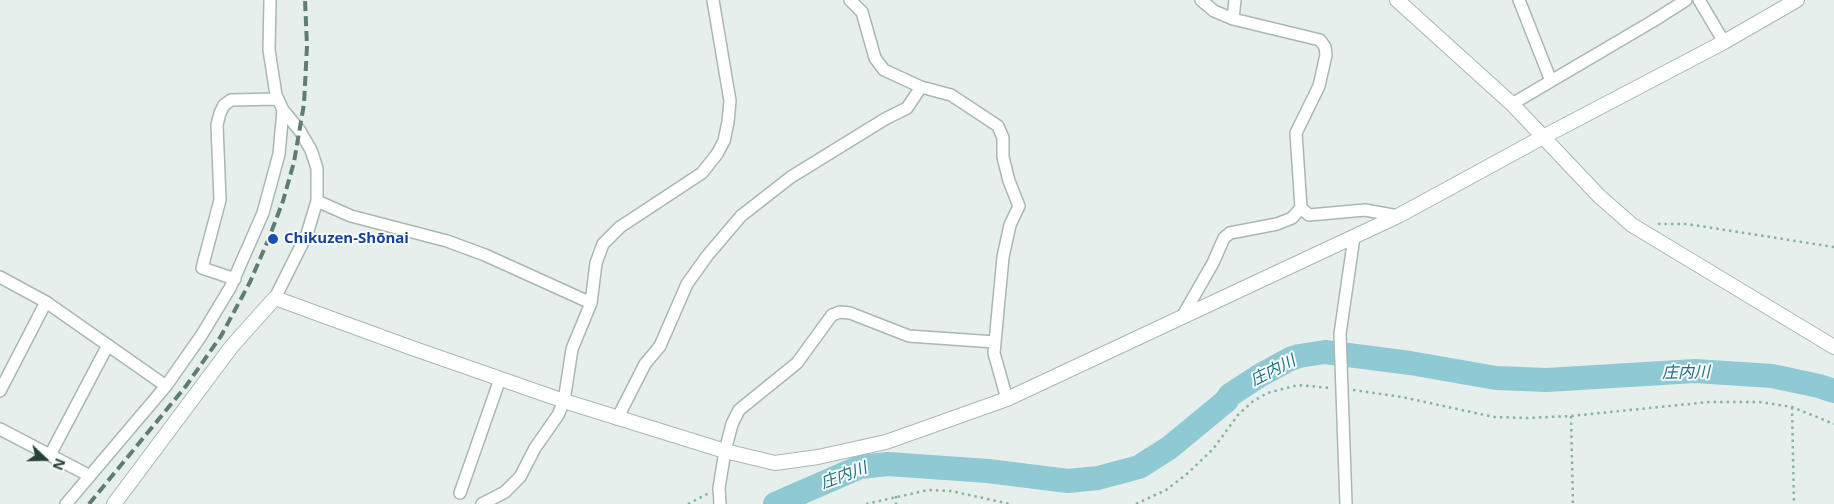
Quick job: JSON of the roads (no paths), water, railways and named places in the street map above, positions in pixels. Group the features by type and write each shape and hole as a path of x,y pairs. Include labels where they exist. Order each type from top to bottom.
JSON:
{"street":[{"path":"114,504 232,346 275,298 307,234 317,201 317,168 311,150 300,131 283,110 278,99 269,50 270,0"},
{"path":"482,504 504,492 520,477 535,448 558,415 564,401 572,349 591,303 596,263 603,244 620,227 702,173 717,154 724,141 730,101 713,0"},
{"path":"850,0 862,12 875,58 884,70 922,87 951,95 998,126 1003,138 1004,157 1009,181 1019,206 1010,226 1003,257 994,353 1007,399"},
{"path":"1201,0 1214,11 1232,19 1320,40 1325,47 1326,55 1319,86 1296,133 1301,208 1309,215 1365,210 1398,216"},
{"path":"1232,19 1235,0"},
{"path":"1397,0 1512,104 1600,196 1632,224 1834,347"},
{"path":"1519,0 1551,81"},
{"path":"1512,104 1686,0"},
{"path":"1699,0 1724,42"},
{"path":"275,298 564,401 725,451 775,463 818,457 886,442 1007,399 1398,216 1724,42 1797,0"},
{"path":"617,419 645,364 660,346 687,284 707,256 741,216 792,177 885,119 907,108 922,87"},
{"path":"234,278 202,268 220,200 217,126 220,113 224,105 231,100 278,99"},
{"path":"66,504 166,386 201,336 234,278 263,212 279,154 283,110"},
{"path":"317,201 351,216 447,241 485,255 591,303"},
{"path":"1182,316 1213,263 1224,238 1230,233 1277,224 1292,218 1301,208"},
{"path":"1346,504 1340,334 1354,236"},
{"path":"0,277 46,302 166,386"},
{"path":"0,391 46,302"},
{"path":"720,504 719,488 725,451 732,424 739,410 797,363 832,315 840,312 850,313 909,336 995,342"},
{"path":"50,455 108,345"},
{"path":"460,493 500,379"},
{"path":"0,429 90,476"}],"waterway":[{"name":"庄内川","path":"775,504 860,467 888,464 988,471 1068,481 1098,478 1139,467 1169,448 1226,401 1230,395 1259,376 1290,359 1325,352 1410,363 1496,378 1547,380 1695,371 1772,376 1834,391"}],"railway":[{"path":"89,504 186,386 221,336 250,282 269,238 283,201 294,162 304,104 307,46 305,0"}],"place":[{"name":"Chikuzen-Shōnai","path":"273,239"}]}
